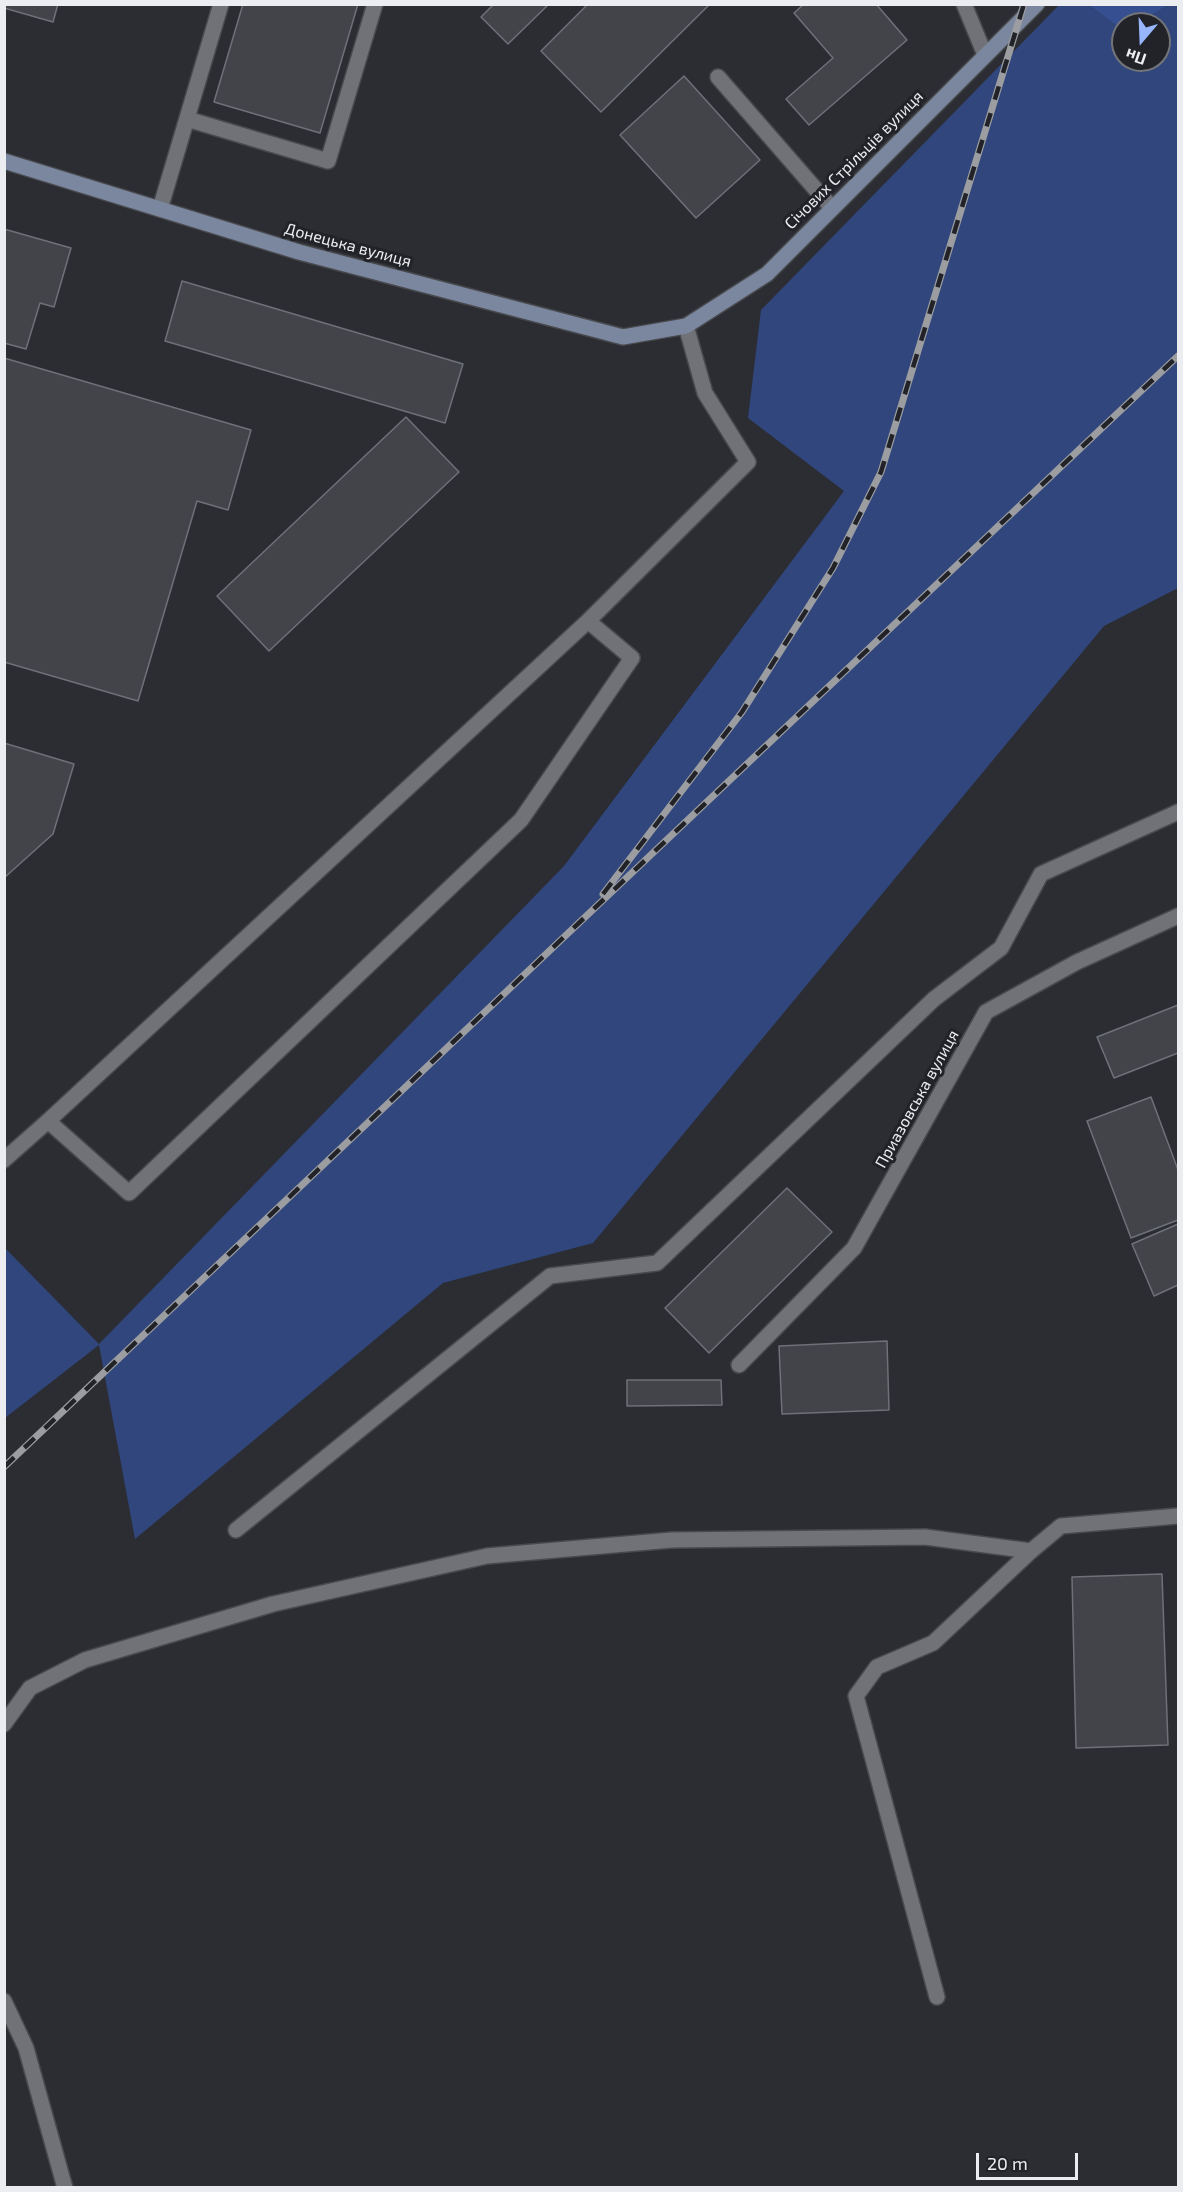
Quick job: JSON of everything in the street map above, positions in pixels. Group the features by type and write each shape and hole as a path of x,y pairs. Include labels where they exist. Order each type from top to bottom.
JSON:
{"street":[{"path":"160,209 221,4"},
{"path":"187,119 328,161 375,4"},
{"path":"964,4 985,55"},
{"name":"Січових Стрільців вулиця","path":"686,326 767,273 1037,4"},
{"path":"718,77 832,208"},
{"name":"Донецька вулиця","path":"4,160 299,252 623,337 686,326"},
{"path":"4,1160 588,621 748,462 705,393 686,326"},
{"path":"48,1121 129,1192 521,820 632,658 588,621"},
{"path":"236,1530 550,1276 657,1263 934,999 1001,948 1041,874 1179,812"},
{"name":"Приазовська вулиця","path":"739,1365 854,1248 986,1012 1077,962 1179,916"},
{"path":"937,1996 856,1696 877,1668 933,1643 1061,1526 1179,1516"},
{"path":"4,1724 30,1688 85,1660 273,1604 487,1556 672,1540 925,1537 1031,1551"},
{"path":"4,2001 26,2048 65,2187"}],"shaded area":[{"path":"1059,5 1089,5 1111,22 1111,72 1171,72 1171,12 1157,12 1168,5 1178,5 1178,588 1104,626 593,1243 443,1283 135,1539 99,1345 5,1418 5,1248 99,1344 564,866 844,491 748,418 761,310"},
{"path":"1089,5 1168,5 1157,12 1111,12 1111,22"}],"building":[{"path":"4,4 58,4 53,22 4,8"},
{"path":"243,4 358,4 320,133 214,102"},
{"path":"494,4 549,4 508,44 481,17"},
{"path":"588,4 710,4 601,112 541,51"},
{"path":"804,4 876,4 907,40 809,125 786,99 833,58 794,13"},
{"path":"684,76 760,160 696,218 620,135"},
{"path":"4,229 71,248 54,307 40,303 26,349 4,343"},
{"path":"182,281 463,364 445,423 165,341"},
{"path":"4,358 251,430 228,510 197,501 138,701 4,662"},
{"path":"406,417 459,472 269,651 217,596"},
{"path":"4,743 74,764 53,834 4,878"},
{"path":"1178,1005 1178,1053 1114,1078 1097,1037"},
{"path":"1151,1097 1178,1170 1178,1220 1131,1238 1087,1121"},
{"path":"787,1188 832,1232 709,1353 665,1308"},
{"path":"1178,1224 1178,1285 1154,1296 1132,1244"},
{"path":"887,1341 889,1410 782,1414 779,1346"},
{"path":"627,1380 721,1380 722,1405 627,1406"},
{"path":"1162,1574 1168,1745 1076,1748 1072,1577"}],"railway":[{"path":"603,894 742,712 833,568 881,472 1024,4"},
{"path":"4,1467 1178,356"}]}
